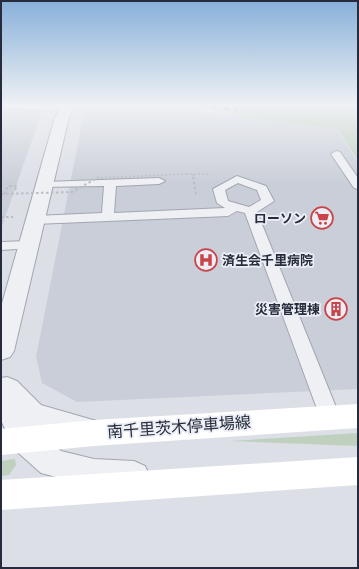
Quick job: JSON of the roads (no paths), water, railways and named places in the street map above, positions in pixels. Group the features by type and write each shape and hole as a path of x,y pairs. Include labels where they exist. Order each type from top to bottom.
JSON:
{"main road":[{"name":"南千里茨木停車場線","path":"13,441 94,433 358,416"},
{"path":"1,494 358,471"}],"street":[{"path":"1,351 58,131"},
{"path":"1,382 32,414 94,433"},
{"path":"1,389 13,441 52,462 94,473 187,481"}],"lane":[{"path":"336,154 358,186"},
{"path":"44,186 159,181"},
{"path":"108,217 110,183"},
{"path":"35,220 228,212 242,209 330,417"},
{"path":"1,246 28,245"}],"place":[{"name":"ローソン","path":"322,218"},
{"name":"済生会千里病院","path":"206,260"},
{"name":"災害管理棟","path":"336,309"}]}
